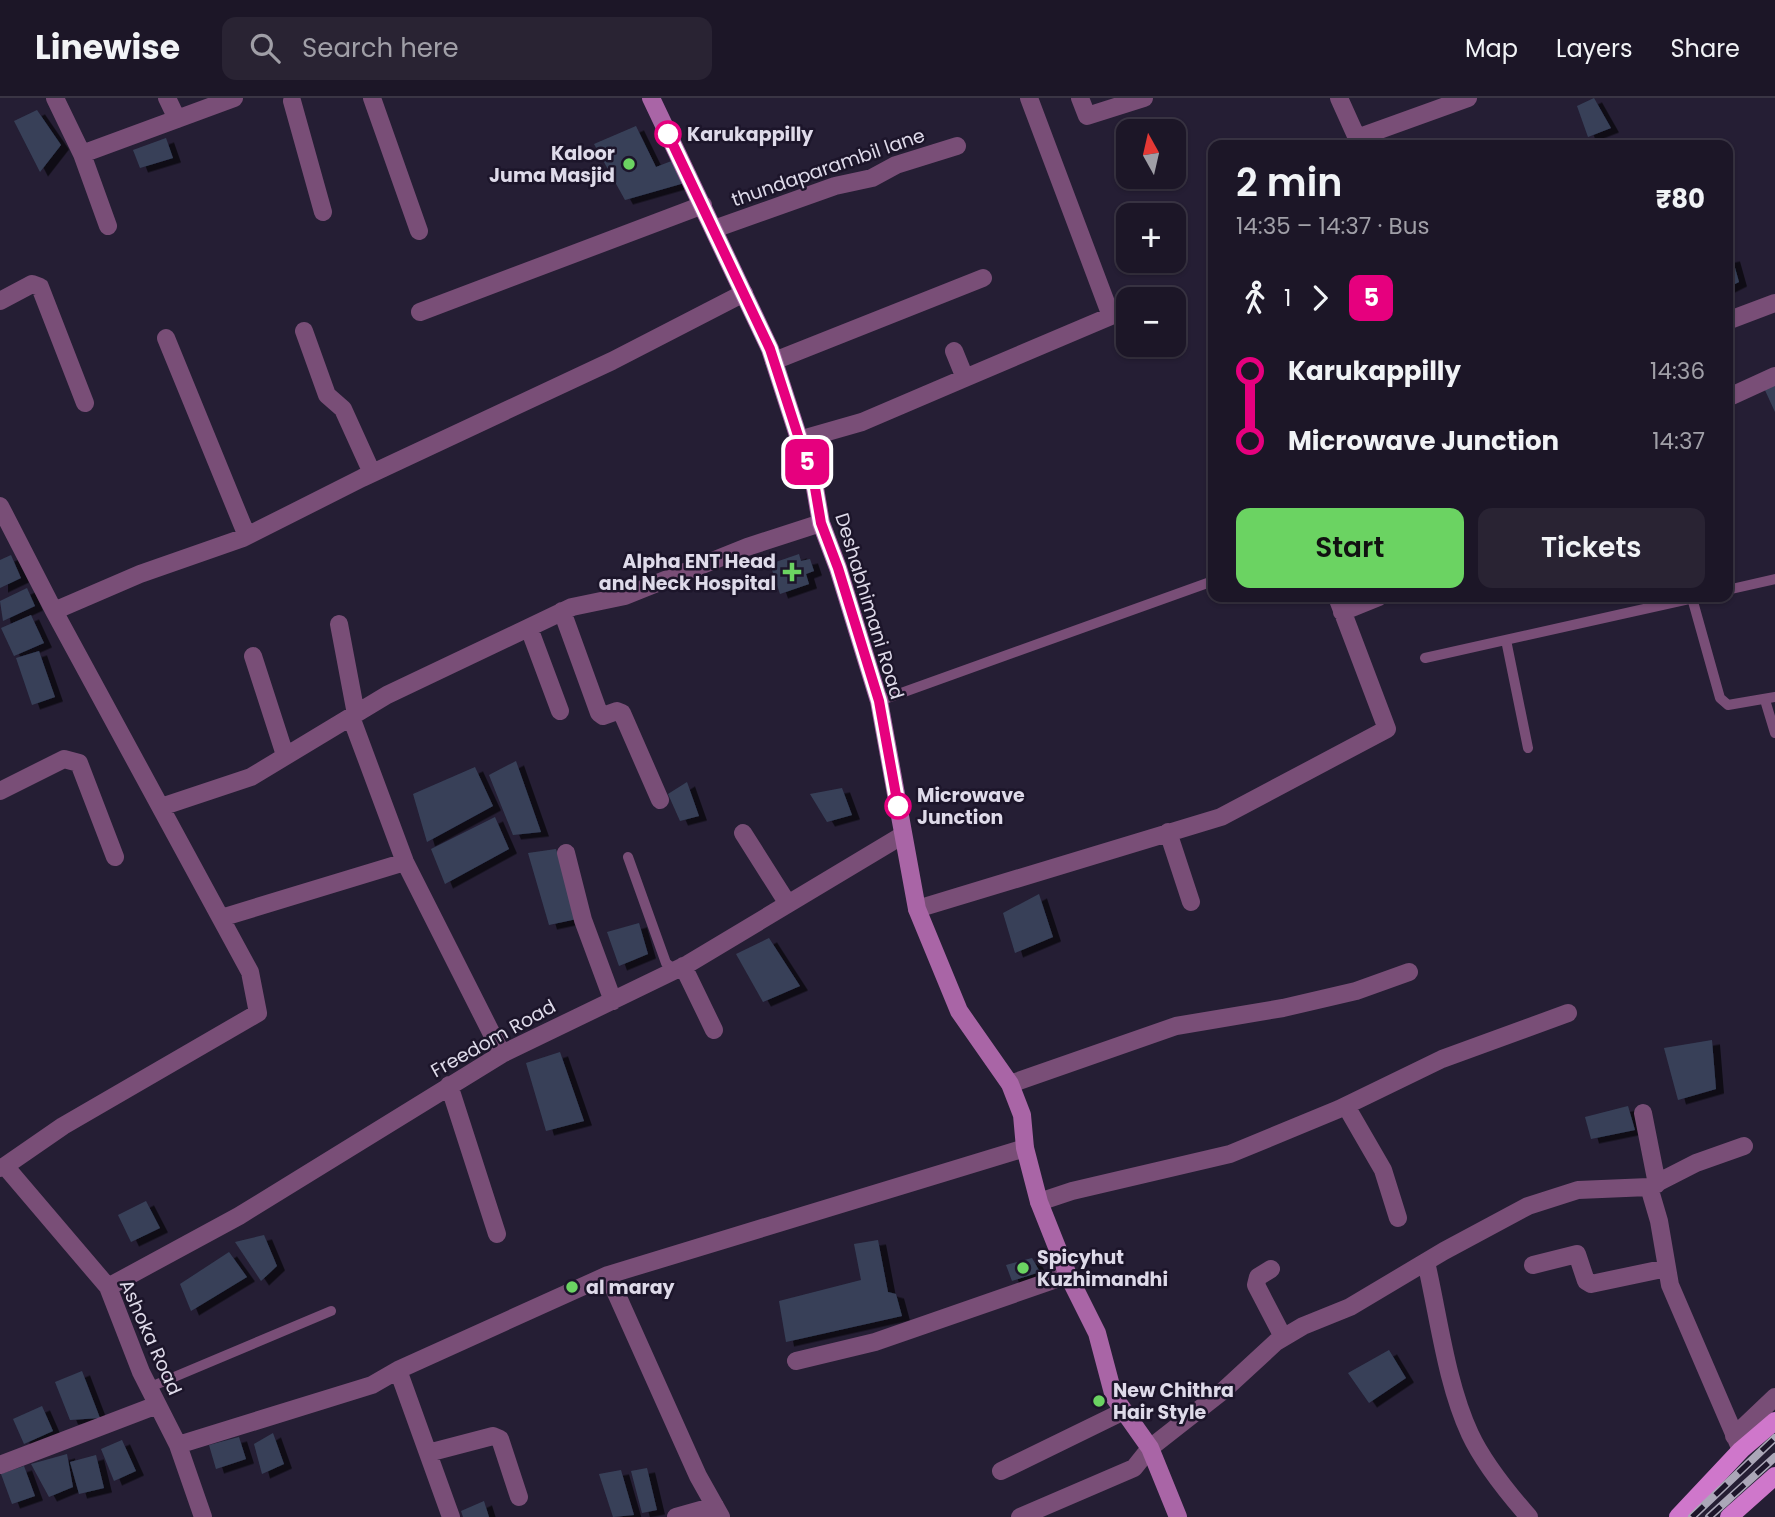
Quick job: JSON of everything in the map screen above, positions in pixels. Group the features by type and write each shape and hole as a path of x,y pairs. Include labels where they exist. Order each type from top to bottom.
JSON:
{"main road":[{"path":"1678,1517 1737,1443 1775,1422"},
{"path":"1729,1517 1775,1476"}],"street":[{"path":"55,98 82,154 108,226"},
{"path":"167,98 177,119"},
{"path":"82,154 234,98"},
{"path":"372,98 419,231"},
{"path":"799,440 862,422 1111,316 1029,98"},
{"path":"1080,98 1087,116 1144,98"},
{"path":"1339,98 1357,138 1468,98"},
{"path":"292,99 323,212"},
{"name":"Deshabhimani Road","path":"654,99 774,361 815,488 821,523 838,568 879,701 917,909 959,1011 1010,1084 1022,1115 1025,1148 1039,1202 1068,1275 1097,1333 1114,1397 1150,1448 1178,1517"},
{"name":"thundaparambil lane","path":"714,229 835,186 872,178 896,165 957,146"},
{"path":"420,312 702,205"},
{"path":"774,361 983,278"},
{"path":"0,301 32,285 40,287 85,403"},
{"path":"54,611 140,574 247,537 372,473 588,373 744,293"},
{"path":"1733,319 1775,303"},
{"path":"304,331 327,395 343,409 372,473"},
{"path":"166,338 247,537"},
{"path":"954,351 965,378"},
{"path":"1733,395 1775,376"},
{"path":"0,506 250,972 258,1013 63,1126 2,1167"},
{"path":"161,807 251,777 387,695 562,611 625,596 747,547 821,523"},
{"path":"917,909 1221,817 1387,729 1339,604"},
{"path":"562,611 599,713 603,716 617,710 622,713 660,800"},
{"path":"339,624 354,715 405,862 502,1054"},
{"path":"529,628 560,711"},
{"path":"253,656 285,755"},
{"path":"0,790 65,759 79,763 115,857"},
{"path":"1168,832 1191,902"},
{"path":"743,833 788,904"},
{"name":"Freedom Road","path":"108,1287 239,1216 502,1054 679,968 903,835"},
{"path":"566,853 583,920 613,1001"},
{"path":"221,918 405,862"},
{"path":"679,968 714,1030"},
{"path":"1010,1084 1176,1026 1283,1008 1356,991 1409,972"},
{"path":"1039,1202 1072,1191 1230,1154 1346,1106 1442,1059 1567,1013"},
{"path":"449,1085 497,1234"},
{"path":"1346,1106 1383,1170 1398,1218"},
{"path":"1643,1113 1670,1285 1737,1443 1775,1397"},
{"path":"1020,1517 1133,1468 1150,1448 1224,1390 1283,1337 1350,1307 1528,1206 1578,1190 1653,1186 1696,1163 1744,1146"},
{"path":"177,1445 372,1385 398,1370 608,1275 1025,1148"},
{"name":"Ashoka Road","path":"2,1167 108,1287 148,1388 177,1445 203,1517"},
{"path":"1533,1265 1577,1254 1586,1282 1591,1284 1667,1268"},
{"path":"1426,1262 1452,1377 1470,1433 1496,1478 1529,1517"},
{"path":"1271,1269 1258,1278 1256,1285 1283,1337"},
{"path":"608,1275 698,1476 718,1511 676,1517"},
{"path":"796,1361 875,1342 1068,1275"},
{"path":"398,1370 451,1517"},
{"path":"0,1465 157,1405"},
{"path":"1000,1471 1124,1410"},
{"path":"428,1453 493,1436 500,1439 519,1496"}],"lane":[{"path":"1733,589 1775,579"},
{"path":"879,701 1208,582"},
{"path":"1425,658 1673,602"},
{"path":"1696,602 1720,698 1728,705 1770,698 1775,733"},
{"path":"1506,640 1528,748"},
{"path":"628,857 666,963 679,968"},
{"path":"148,1388 331,1311"}],"building":[{"path":"1594,98 1611,128 1588,137 1577,106"},
{"path":"37,110 61,145 40,172 14,121"},
{"name":"Kaloor Juma Masjid","path":"636,126 656,167 674,160 688,182 625,200 594,144"},
{"path":"166,138 173,158 140,168 133,150"},
{"path":"1733,261 1739,282 1733,285"},
{"path":"1775,382 1775,412 1764,388"},
{"path":"799,554 801,561 810,559 814,571 806,574 809,584 780,594 770,564"},
{"path":"11,555 21,578 0,588 0,560"},
{"path":"27,588 35,606 3,621 0,601"},
{"path":"31,615 44,643 14,656 1,628"},
{"path":"39,651 55,697 32,705 16,658"},
{"path":"516,761 541,832 513,835 489,775"},
{"path":"475,767 493,806 427,842 413,794"},
{"path":"687,782 699,816 680,821 668,794"},
{"path":"842,788 852,815 827,822 810,794"},
{"path":"495,817 509,849 445,884 431,849"},
{"path":"556,849 577,919 549,925 528,853"},
{"path":"1039,894 1053,937 1015,953 1003,913"},
{"path":"639,923 648,954 619,966 607,932"},
{"path":"769,938 800,986 763,1002 736,954"},
{"path":"1712,1040 1716,1089 1678,1100 1664,1048"},
{"path":"560,1052 584,1121 546,1131 526,1063"},
{"path":"1628,1106 1635,1130 1591,1139 1585,1117"},
{"path":"146,1201 160,1228 131,1242 118,1215"},
{"path":"264,1235 277,1266 261,1281 235,1242"},
{"path":"878,1240 888,1292 896,1294 902,1316 786,1342 779,1301 861,1280 854,1244"},
{"path":"229,1252 247,1277 191,1311 180,1284"},
{"name":"Spicyhut Kuzhimandhi","path":"1032,1258 1040,1272 1012,1281 1006,1265"},
{"path":"1389,1350 1406,1378 1369,1403 1348,1373"},
{"path":"82,1371 100,1418 70,1420 55,1382"},
{"path":"42,1406 53,1431 24,1444 13,1419"},
{"path":"273,1433 284,1464 262,1474 254,1444"},
{"path":"239,1437 246,1459 216,1469 209,1445"},
{"path":"122,1440 136,1471 114,1481 101,1449"},
{"path":"67,1454 73,1487 49,1497 31,1464"},
{"path":"96,1455 104,1488 79,1494 70,1462"},
{"path":"24,1466 35,1496 12,1504 1,1474"},
{"path":"647,1468 657,1510 642,1513 631,1471"},
{"path":"621,1470 634,1515 613,1517 599,1474"},
{"path":"484,1501 489,1517 463,1517 461,1511"}],"railway":[{"path":"1692,1517 1775,1438"},
{"path":"1709,1517 1775,1457"}],"bus line":[{"name":"5","path":"668,134 770,349 815,488 821,523 838,568 879,701 898,806"}],"place":[{"name":"Karukappilly","path":"668,134"},
{"name":"Kaloor Juma Masjid","path":"629,164"},
{"name":"Alpha ENT Head and Neck Hospital","path":"792,572"},
{"name":"Microwave Junction","path":"898,806"},
{"name":"Spicyhut Kuzhimandhi","path":"1023,1268"},
{"name":"al maray","path":"572,1287"},
{"name":"New Chithra Hair Style","path":"1099,1401"}]}
